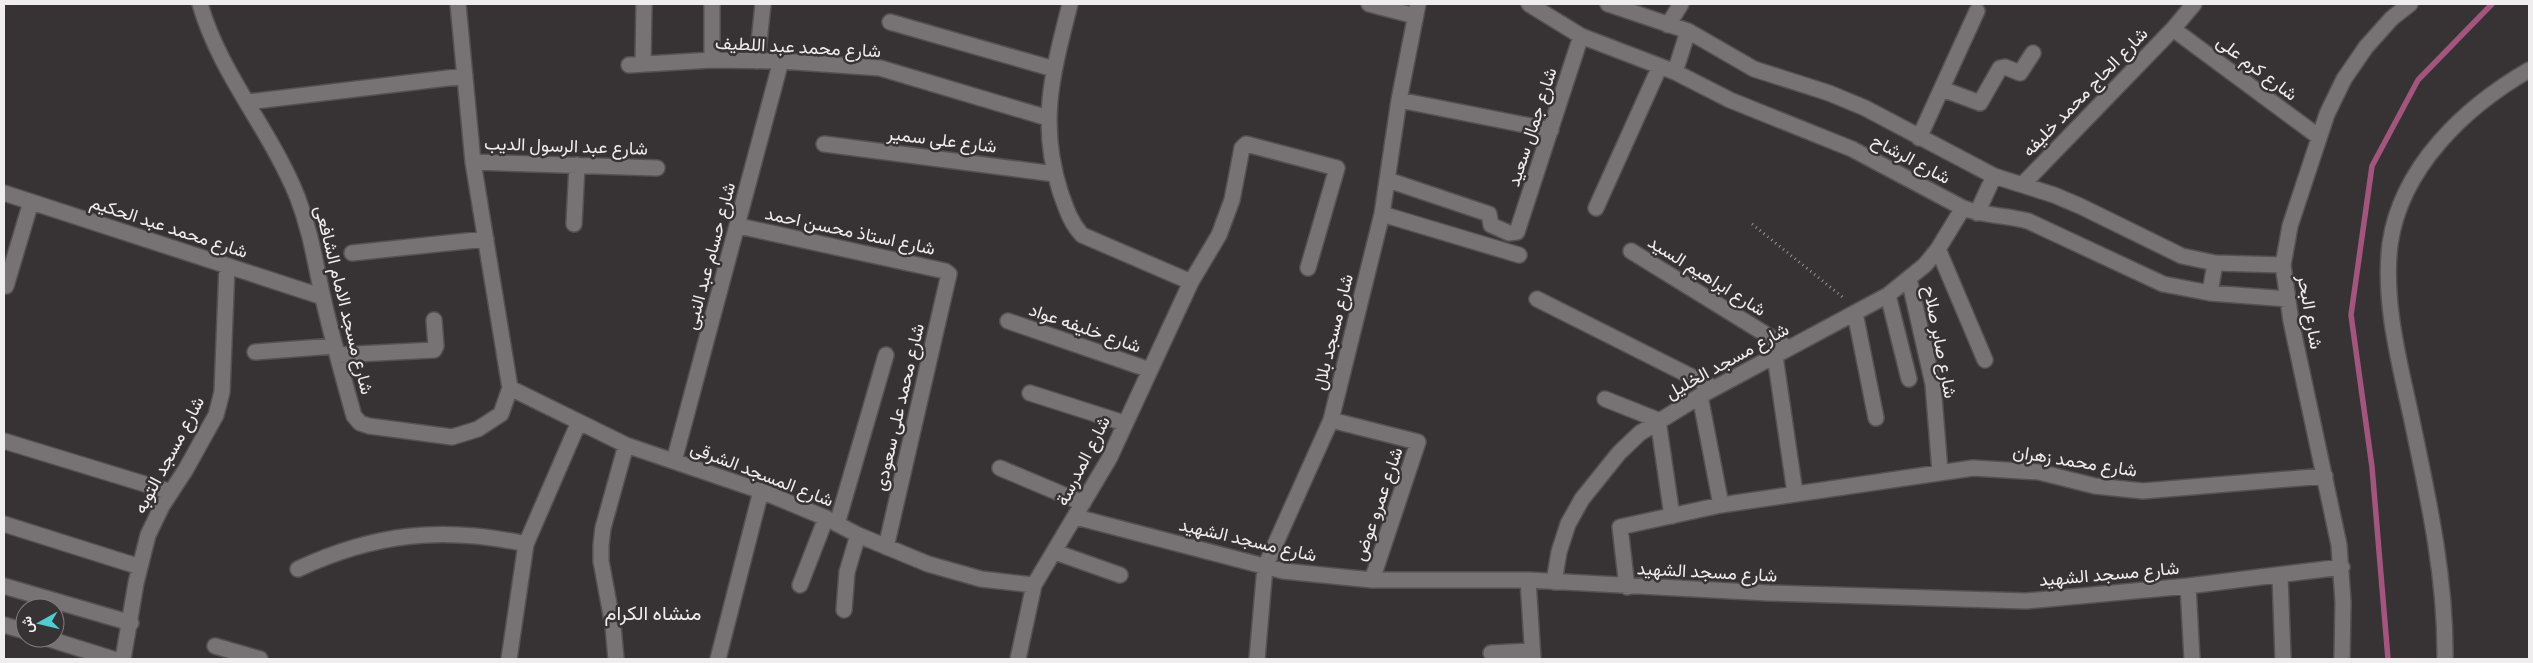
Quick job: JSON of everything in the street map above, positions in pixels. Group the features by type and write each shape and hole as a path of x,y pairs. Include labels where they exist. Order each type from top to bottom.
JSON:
{"street":[{"name":"شارع مسجد الامام الشافعى","path":"200,4 218,54 248,102 297,195 313,242 323,297 354,416 360,423 369,426 452,437 478,429 500,414 510,388"},
{"path":"458,4 473,162 510,388"},
{"name":"شارع محمد عبد اللطيف","path":"644,4 636,65 712,60 781,61 886,70 1048,118"},
{"path":"712,4 712,60"},
{"path":"757,61 763,4"},
{"path":"1070,4 1054,69 1048,118 1055,174 1072,224 1082,235 1191,282"},
{"path":"1369,4 1417,10"},
{"name":"شارع الرشاح","path":"1529,4 1581,36 1660,66 1676,67 1730,100 1879,161 1973,209 2028,221 2163,284 2288,299"},
{"name":"شارع الرشاح","path":"1608,4 1668,25 1754,69 1838,96 1874,112 1991,181 2023,184 2080,206 2182,256 2214,267 2283,266"},
{"path":"1668,25 1681,4"},
{"name":"شارع الحاج محمد خليفه","path":"2023,184 2173,29 2194,4"},
{"name":"شارع البحر","path":"2342,659 2342,567 2283,266 2290,226 2319,137 2344,79 2360,54 2392,18 2410,4"},
{"name":"شارع مسجد بلال","path":"1257,659 1265,567 1331,420 1382,214 1399,100 1417,10"},
{"path":"1919,138 1977,11"},
{"path":"890,22 1054,69"},
{"name":"شارع كرم على","path":"2173,29 2319,137"},
{"path":"1676,67 1687,35"},
{"name":"شارع جمال سعيد","path":"1388,180 1489,214 1491,224 1509,234 1515,233 1519,229 1581,36"},
{"path":"1942,89 1980,103 2000,68 2004,67 2016,73 2022,72 2033,53"},
{"name":"شارع حسام عبد النبى","path":"674,461 739,226 781,61"},
{"path":"1596,208 1660,66"},
{"path":"2445,659 2445,622 2434,526 2392,319 2388,281 2390,243 2400,207 2416,172 2471,110 2502,86 2529,70"},
{"path":"248,102 464,76"},
{"path":"1399,100 1551,130"},
{"name":"شارع على سمير","path":"824,144 1055,174"},
{"name":"شارع المدرسة","path":"1019,659 1034,585 1109,459 1124,423 1191,282 1219,235 1232,200 1242,148 1248,144 1337,168 1308,268"},
{"name":"شارع عبد الرسول الديب","path":"473,162 658,168"},
{"path":"574,224 577,165"},
{"name":"شارع مسجد الخليل","path":"1554,582 1559,552 1568,524 1582,499 1619,453 1640,432 1714,388 1888,295 1909,279 1938,249 1973,209 1991,181"},
{"name":"شارع محمد عبد الحكيم","path":"4,193 323,297"},
{"path":"6,286 31,202"},
{"path":"1382,214 1519,255"},
{"name":"شارع استاذ محسن احمد","path":"739,226 945,271 950,276"},
{"path":"352,253 486,239"},
{"path":"1938,249 1985,360"},
{"name":"شارع ابراهيم السيد","path":"1631,251 1782,352"},
{"name":"شارع مسجد التوبه","path":"123,659 140,567 148,535 216,415 222,392 227,266"},
{"path":"2211,290 2214,267"},
{"name":"شارع محمد على سعودى","path":"886,547 950,276"},
{"name":"شارع صابر صلاح","path":"1909,279 1932,384 1940,472"},
{"path":"1888,295 1909,379"},
{"path":"1537,299 1714,388"},
{"path":"1857,311 1876,418"},
{"path":"255,352 434,350 436,346 434,320"},
{"name":"شارع خليفه عواد","path":"1008,321 1150,370"},
{"path":"1782,352 1795,493"},
{"path":"800,585 831,521 886,355"},
{"name":"شارع المسجد الشرقى","path":"510,388 578,424 626,446 762,491 858,535 928,564 981,579 1034,585"},
{"path":"1030,393 1124,423"},
{"path":"1700,396 1721,505"},
{"path":"1605,399 1658,420 1672,516"},
{"name":"شارع عمرو عوض","path":"1331,420 1418,442 1372,580"},
{"path":"509,659 526,544 578,424"},
{"path":"4,441 171,492"},
{"path":"616,659 614,626 602,561 601,545 603,528 626,446"},
{"path":"1000,468 1083,503"},
{"name":"شارع محمد زهران","path":"1627,587 1620,527 1721,505 1795,493 1973,468 2006,468 2039,472 2119,490 2143,491 2325,476"},
{"path":"718,659 762,491"},
{"name":"شارع مسجد الشهيد","path":"1076,517 1265,567 1295,573 1372,580 1528,580 1627,587 2026,601 2188,586 2342,567"},
{"path":"4,524 140,567"},
{"path":"298,570 352,547 410,535 468,534 526,544"},
{"path":"844,610 847,572 858,535"},
{"path":"1055,552 1120,575"},
{"path":"2280,575 2283,659"},
{"path":"1491,653 1532,655 1528,580"},
{"path":"4,586 131,622"},
{"path":"2188,586 2192,659"},
{"path":"65,644 113,659"},
{"path":"215,646 260,659"}],"path":[{"path":"1752,224 1857,311"}],"waterway":[{"path":"2388,659 2372,467 2351,315 2372,166 2418,80 2492,4"}],"district":[{"name":"منشاه الكرام","path":"653,613"}]}
